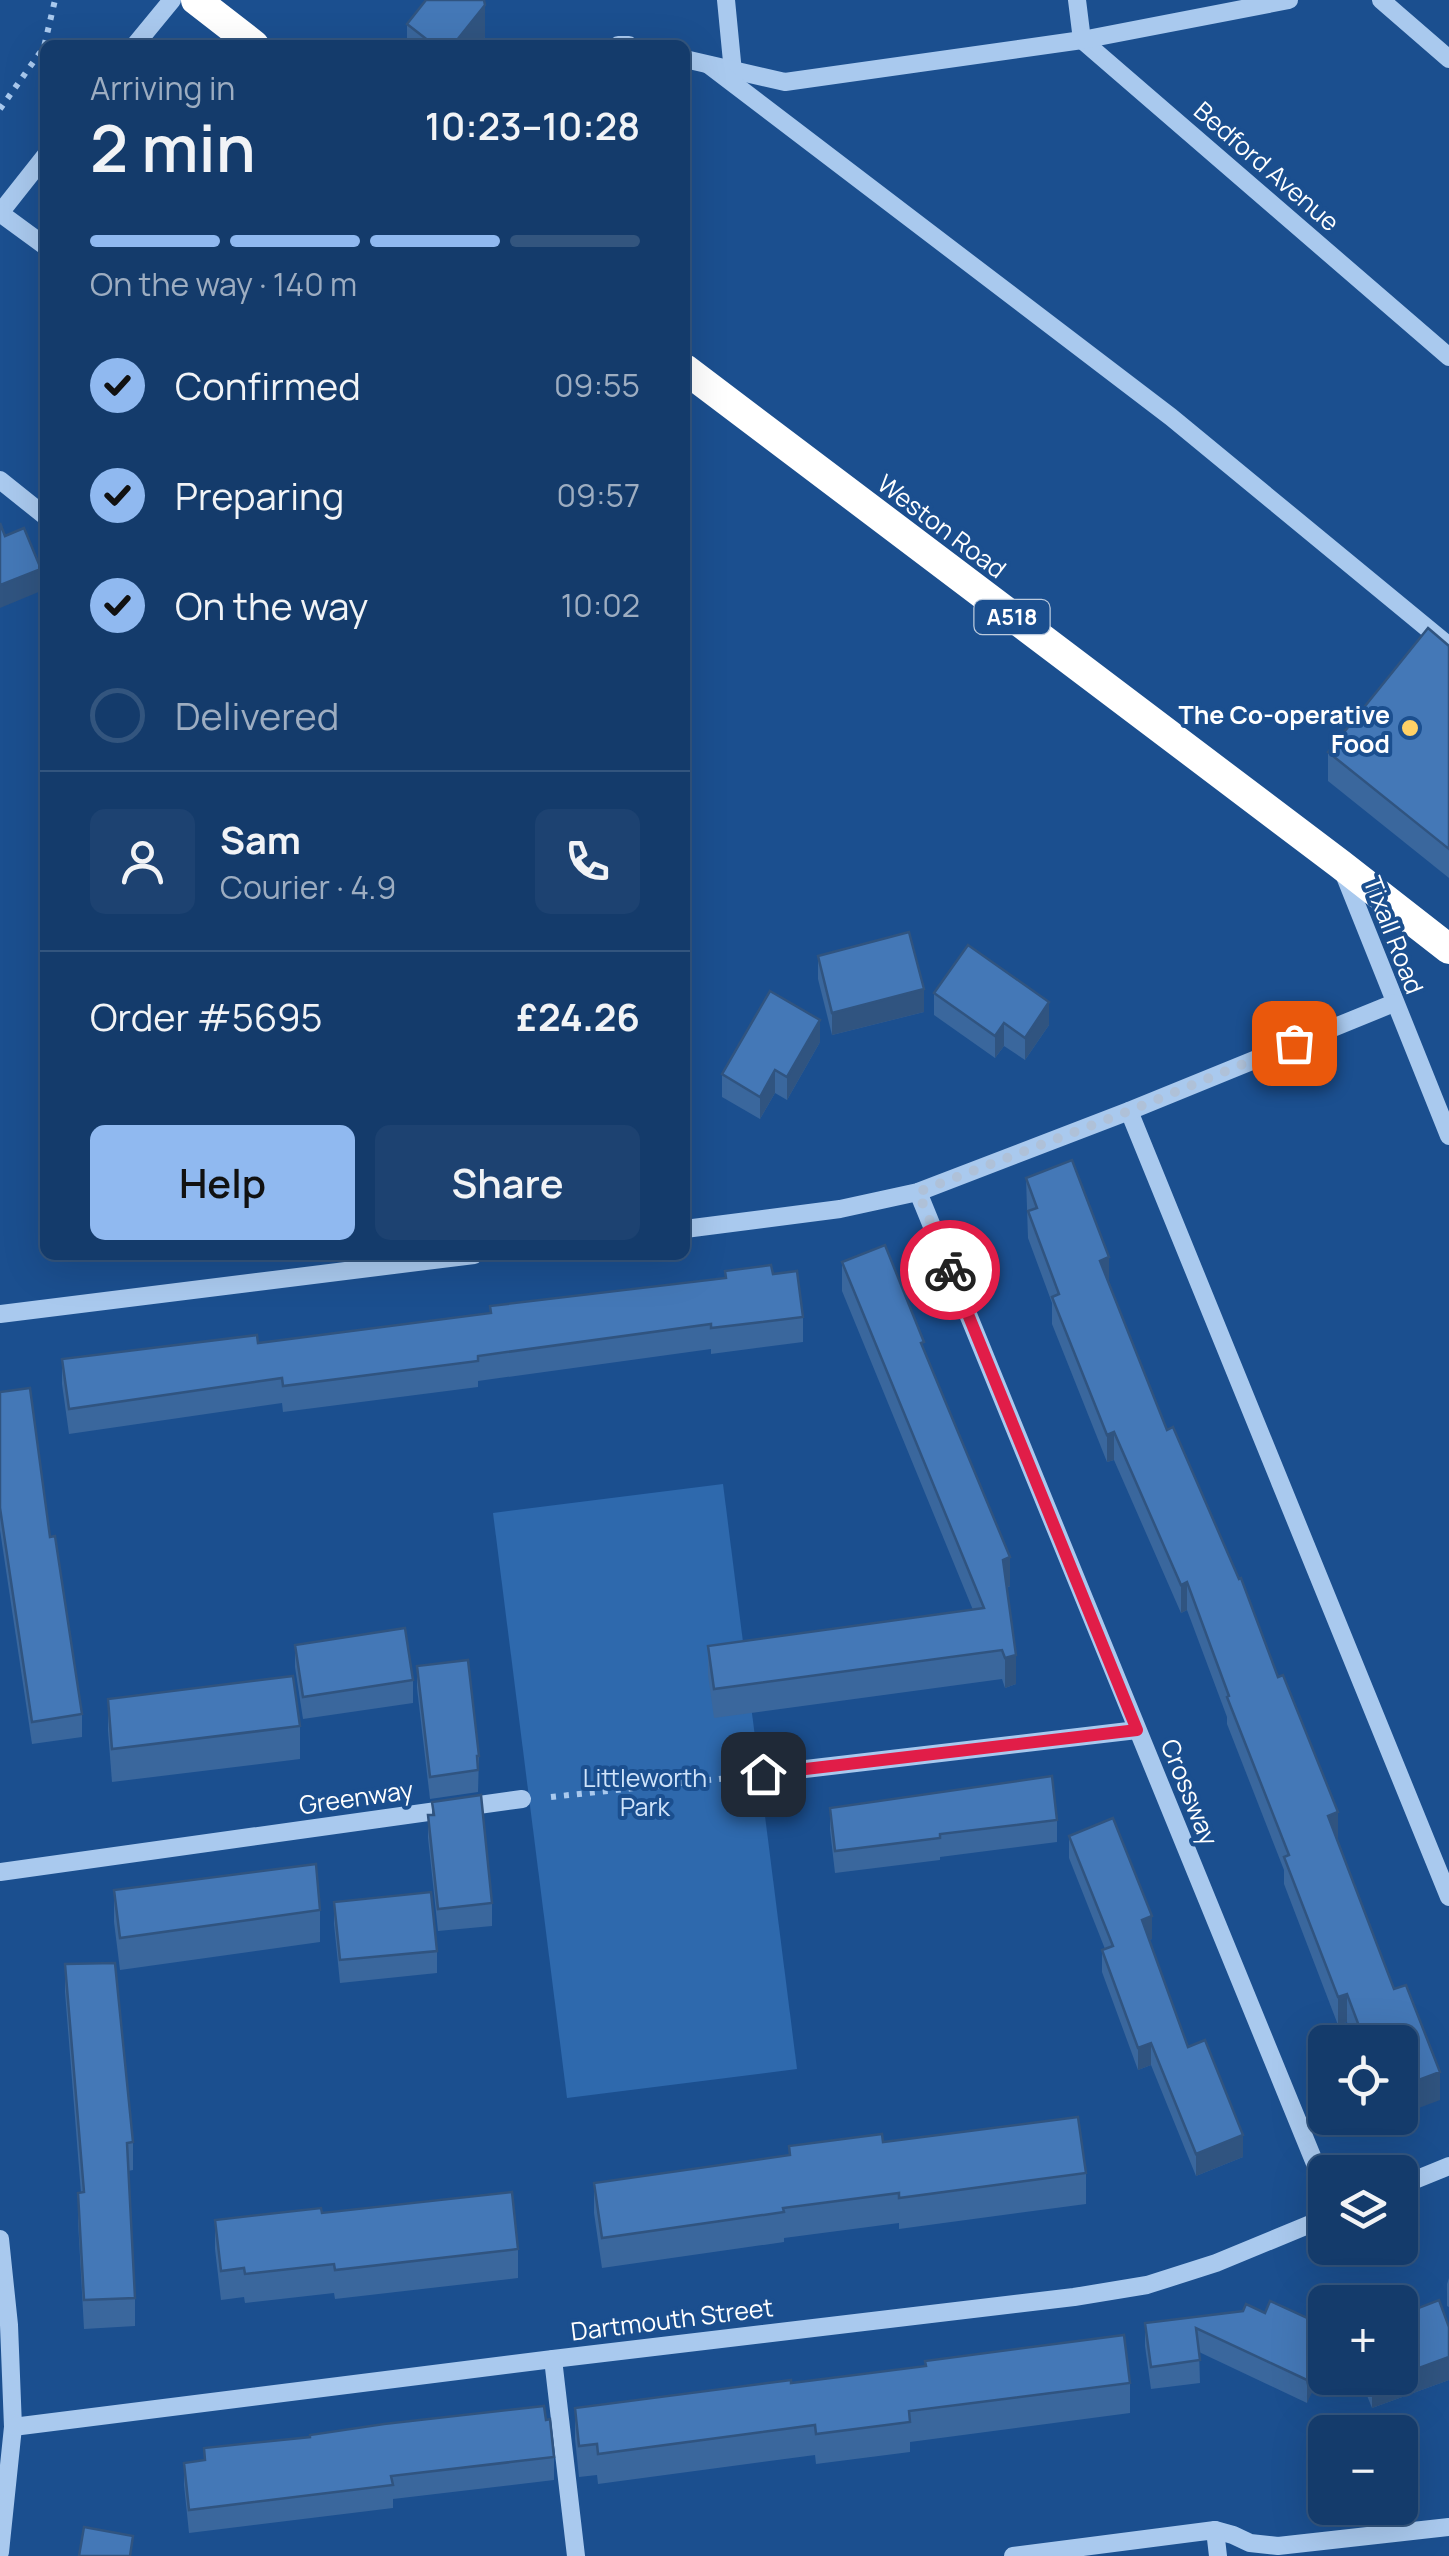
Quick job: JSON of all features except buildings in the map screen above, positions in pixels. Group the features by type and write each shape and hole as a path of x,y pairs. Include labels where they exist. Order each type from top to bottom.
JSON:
{"highway":[{"path":"196,0 248,40"},
{"name":"Weston Road","path":"690,374 1449,949"}],"street":[{"path":"139,40 172,0"},
{"path":"726,0 733,72"},
{"path":"1077,0 1082,40"},
{"path":"690,60 785,82 1082,40 1290,0"},
{"path":"1381,0 1449,60"},
{"name":"Bedford Avenue","path":"1082,40 1449,356"},
{"path":"708,65 1172,417 1449,646"},
{"path":"40,162 0,213 40,242"},
{"path":"0,480 40,512"},
{"name":"Tixall Road","path":"1340,864 1449,1136"},
{"path":"690,1227 840,1209 918,1192 1394,1003"},
{"path":"1129,1111 1449,1897"},
{"name":"Crossway","path":"918,1192 1311,2155"},
{"path":"0,1314 434,1260"},
{"path":"763,1774 1137,1730"},
{"name":"Greenway","path":"0,1872 522,1800"},
{"path":"1418,2179 1449,2166"},
{"name":"Dartmouth Street","path":"13,2427 1147,2285 1216,2264 1308,2225"},
{"path":"0,2238 9,2324 13,2427 0,2552"},
{"path":"553,2358 576,2556"},
{"path":"1013,2556 1214,2530 1250,2544 1278,2546 1449,2527"},
{"path":"1214,2530 1218,2556"}],"path":[{"path":"46,40 55,0"},
{"path":"0,109 40,53"},
{"path":"522,1800 763,1774"}],"green space":[{"name":"Littleworth Park","path":"723,1484 797,2069 567,2098 493,1513"}],"way so far":[{"path":"950,1270 918,1192 1294,1043"}],"place":[{"name":"The Co-operative Food","path":"1410,728"}],"route":[{"path":"763,1774 1137,1730 950,1270"}]}
